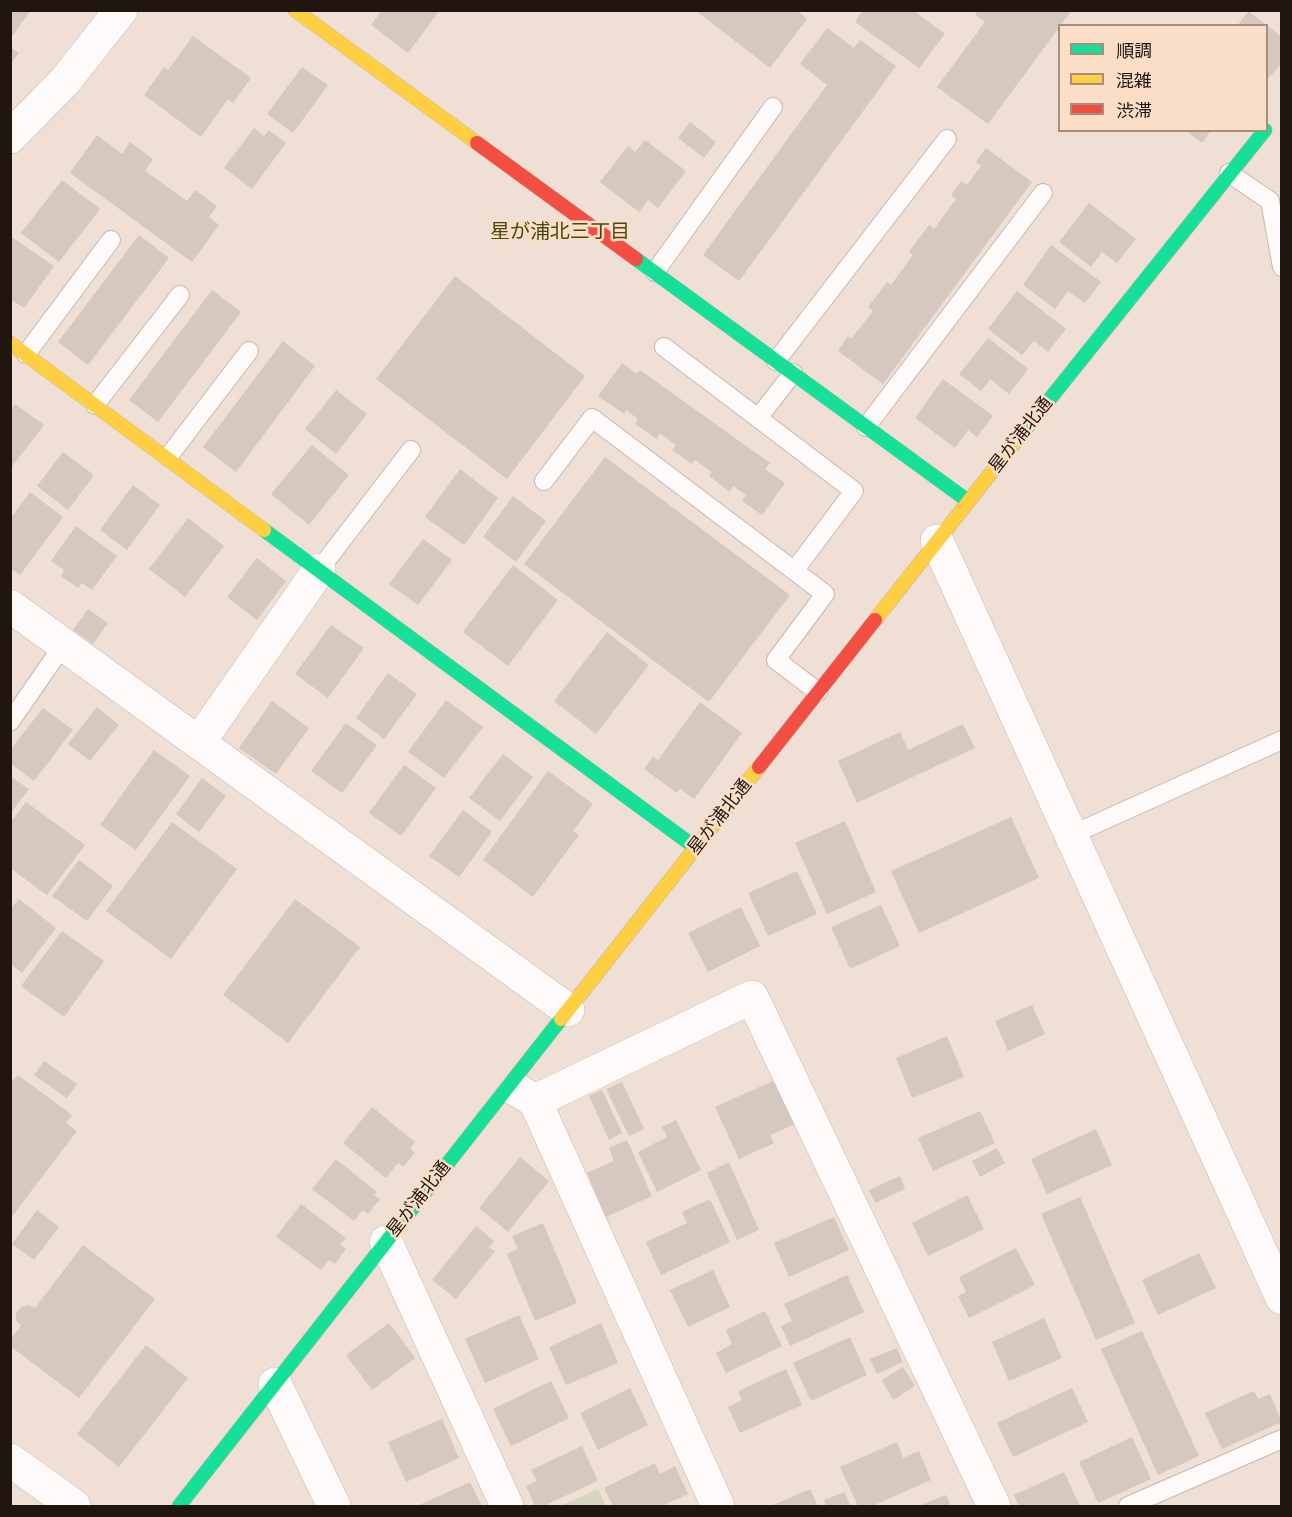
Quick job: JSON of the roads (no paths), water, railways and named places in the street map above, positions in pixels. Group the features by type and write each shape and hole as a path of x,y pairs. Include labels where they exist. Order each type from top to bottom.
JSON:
{"street":[{"path":"10,137 65,81 121,10"},
{"path":"295,10 968,501"},
{"name":"星が浦北通","path":"179,1506 386,1242 522,1093 568,1010 968,501 1263,132"},
{"path":"10,343 168,457 696,848"},
{"path":"937,541 1281,1298"},
{"path":"200,742 319,570"},
{"path":"10,606 568,1010"},
{"path":"718,1506 522,1093 752,997 994,1506"},
{"path":"386,1242 507,1506"},
{"path":"275,1384 334,1506"},
{"path":"10,1460 74,1506"}],"lane":[{"path":"655,272 772,107"},
{"path":"776,361 946,139"},
{"path":"1229,173 1270,201 1281,267"},
{"path":"866,427 1042,193"},
{"path":"26,354 111,240"},
{"path":"95,405 180,295"},
{"path":"664,346 854,491 794,570"},
{"path":"168,457 249,351"},
{"path":"758,418 792,373"},
{"path":"544,481 592,418 794,570 825,594 776,660 819,692"},
{"path":"319,570 411,450"},
{"path":"10,722 64,644"},
{"path":"1071,835 1281,740"},
{"path":"1128,1506 1281,1439"}],"district":[{"name":"星が浦北三丁目","path":"560,232"}]}
